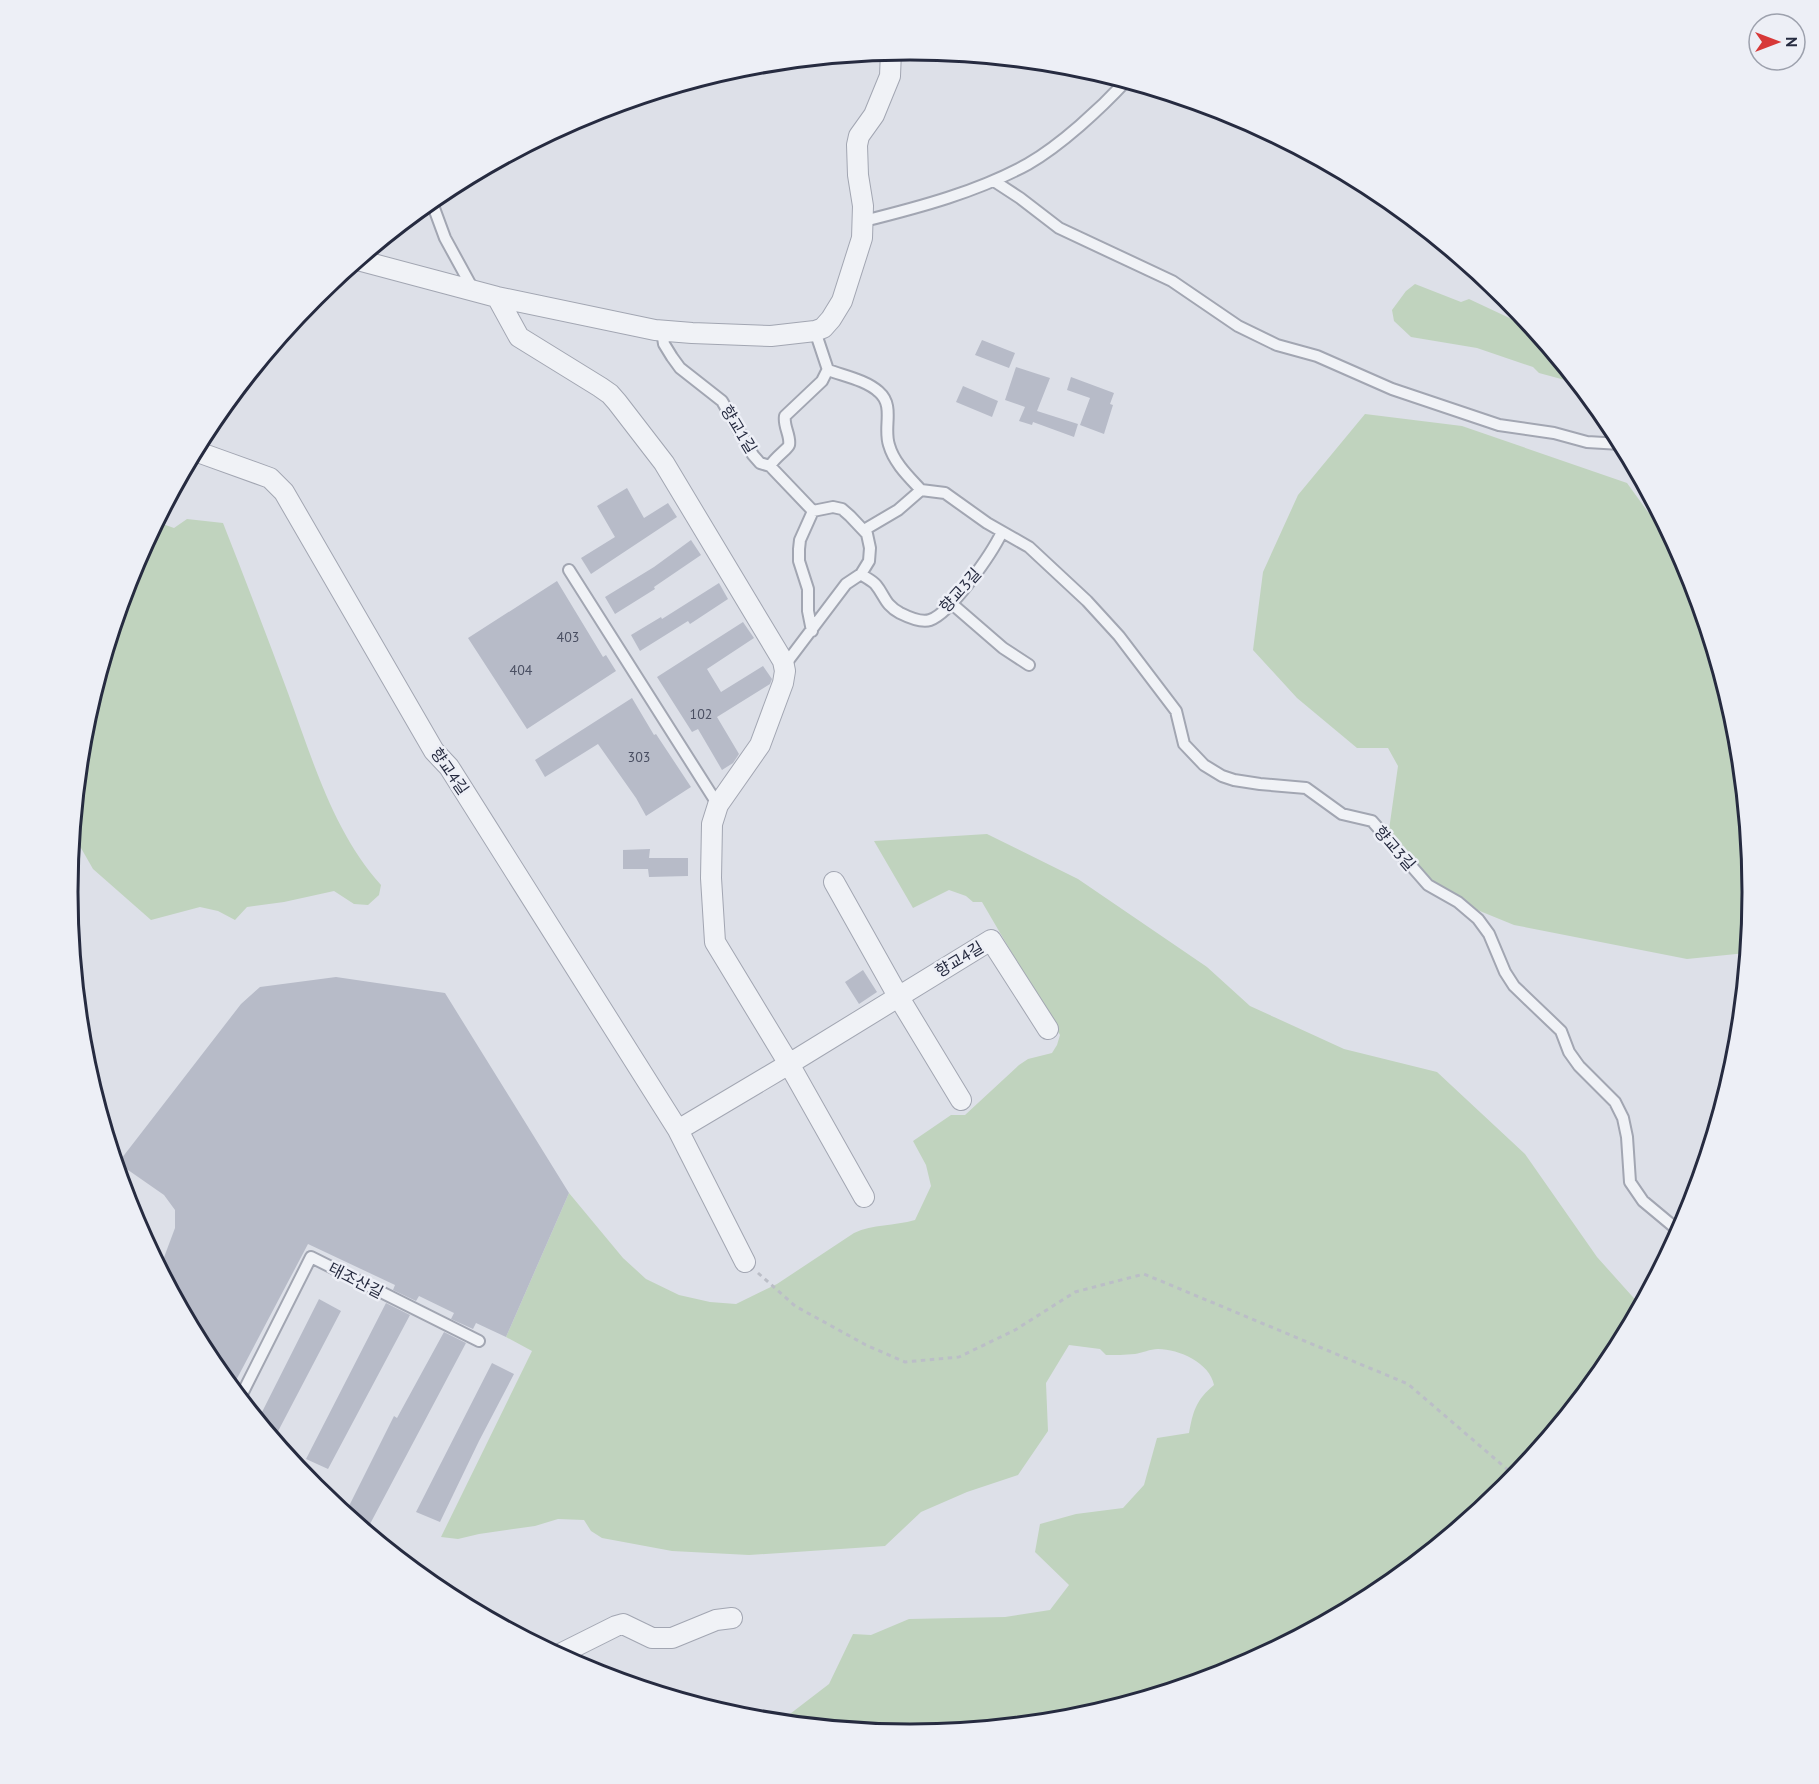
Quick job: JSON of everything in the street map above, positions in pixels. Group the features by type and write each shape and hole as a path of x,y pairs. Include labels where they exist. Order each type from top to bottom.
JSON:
{"street":[{"path":"366,262 497,297 662,331 771,336 823,328 842,301 862,238 864,221 856,145 859,136 874,115 890,76 891,61"},
{"path":"497,297 519,337 600,387 617,402 664,463 783,661 783,683 760,745 718,806 712,824 711,878 715,942 789,1064 864,1197"},
{"name":"향교4길","path":"203,454 270,478 284,492 434,751 449,766 678,1130 746,1262"},
{"path":"834,882 898,996 961,1100"},
{"name":"향교4길","path":"678,1130 991,940 1048,1029"},
{"path":"568,1650 623,1624 652,1638 672,1638 716,1620 732,1618"}],"lane":[{"path":"864,221 924,206 994,181 1030,163 1100,108 1120,87"},
{"path":"994,181 1059,228 1172,281 1238,326 1277,345 1317,356 1392,389 1499,425 1554,433 1587,442 1609,443"},
{"path":"434,209 445,238 474,291"},
{"name":"향교1길","path":"662,331 664,344 680,368 722,401 760,463 770,466 813,511"},
{"path":"770,466 774,458 788,448 790,443 784,422 785,416 822,381 828,369 815,331"},
{"path":"828,369 872,387 880,393 886,401 888,410 887,440 892,453 902,470 921,490 898,510 864,530"},
{"name":"향교3길","path":"921,490 945,493 1002,532 1029,547 1087,601 1119,636 1176,711 1184,744 1204,765 1234,780 1306,788 1342,814 1372,821 1428,885 1458,902 1478,919 1489,934 1504,972 1514,986 1561,1031 1569,1052 1579,1066 1615,1102 1623,1118 1627,1137 1630,1182 1643,1200 1672,1225"},
{"path":"784,666 812,631 846,584 861,574 869,561 870,548 867,534 842,509 833,507 813,511 800,540 800,561 808,589 808,611 812,631"},
{"name":"향교3길","path":"861,574 877,586 883,598 900,613 922,621 931,620 951,603 981,568 1002,532"},
{"path":"569,570 718,806"},
{"path":"951,603 1003,648 1029,665"},
{"name":"태조산길","path":"244,1391 311,1257 479,1341"}],"path":[{"path":"746,1262 795,1306 866,1345 905,1362 959,1357 1015,1330 1075,1292 1144,1274 1408,1384 1508,1470"}],"green space":[{"path":"1415,284 1461,302 1469,299 1513,319 1565,380 1539,373 1533,367 1477,348 1411,337 1394,321 1392,310 1406,291"},
{"path":"1365,414 1462,426 1627,483 1650,513 1678,574 1713,677 1726,730 1740,838 1742,892 1739,954 1687,959 1514,925 1421,887 1387,844 1398,766 1388,748 1357,748 1297,698 1253,650 1263,572 1298,495"},
{"path":"187,519 223,523 326,794 350,842 381,885 379,895 368,905 354,904 334,891 247,907 235,920 218,911 200,907 151,920 93,869 79,844 93,730 106,677 122,625 163,524 174,528"},
{"path":"987,834 1078,879 1207,967 1250,1006 1344,1049 1437,1072 1525,1154 1597,1257 1635,1299 1601,1354 1570,1398 1535,1441 1458,1518 1372,1584 1325,1613 1228,1661 1125,1696 1072,1708 1018,1717 910,1724 855,1722 789,1715 829,1684 853,1634 871,1635 909,1619 1005,1617 1050,1610 1069,1585 1035,1552 1040,1524 1076,1514 1123,1508 1144,1485 1157,1438 1189,1433 1196,1406 1214,1385 1207,1370 1192,1359 1175,1352 1155,1349 1135,1354 1106,1355 1100,1349 1069,1345 1046,1383 1048,1431 1018,1475 967,1492 921,1512 885,1546 749,1555 672,1551 602,1538 591,1531 584,1520 558,1519 535,1526 458,1539 441,1537 532,1351 506,1337 569,1193 623,1258 646,1279 679,1295 710,1302 736,1304 777,1284 854,1233 915,1220 931,1186 926,1165 913,1141 951,1115 965,1115 1019,1065 1028,1059 1052,1053 1057,1045 1060,1035 982,902 973,902 966,896 949,890 913,908 874,841"}],"building":[{"path":"982,340 1015,353 1009,368 975,355"},
{"path":"1016,367 1050,378 1037,411 1078,424 1074,437 1033,422 1032,425 1019,421 1025,407 1005,400"},
{"path":"1071,377 1114,393 1110,404 1113,405 1104,434 1080,425 1090,398 1067,390"},
{"path":"963,386 998,401 992,417 956,402"},
{"path":"627,488 644,518 668,503 677,517 591,574 581,558 615,537 597,506"},
{"path":"691,540 701,555 654,587 655,589 615,614 605,597 654,567"},
{"path":"557,581 603,657 606,655 616,671 527,729 468,638"},
{"path":"719,583 728,599 690,624 688,621 640,651 631,635 661,617 662,619"},
{"path":"743,622 754,638 707,669 721,692 763,666 772,679 770,684 717,717 739,754 733,763 722,770 698,729 692,732 657,677"},
{"path":"632,698 654,735 656,734 691,787 646,816 598,744 545,777 535,760"},
{"path":"650,849 649,858 688,858 688,876 649,877 648,869 623,869 623,850"},
{"path":"863,970 877,992 859,1004 845,982"},
{"path":"336,977 445,993 569,1193 506,1337 476,1323 473,1329 451,1319 454,1313 419,1296 416,1301 393,1290 395,1285 308,1244 236,1380 218,1354 163,1260 175,1228 175,1210 164,1195 125,1168 122,1158 241,1004 260,987"},
{"path":"319,1299 341,1311 277,1433 261,1413"},
{"path":"386,1303 410,1315 328,1469 306,1459"},
{"path":"444,1332 466,1343 370,1524 349,1506 394,1416 397,1418"},
{"path":"492,1363 514,1374 440,1522 416,1512"}]}
